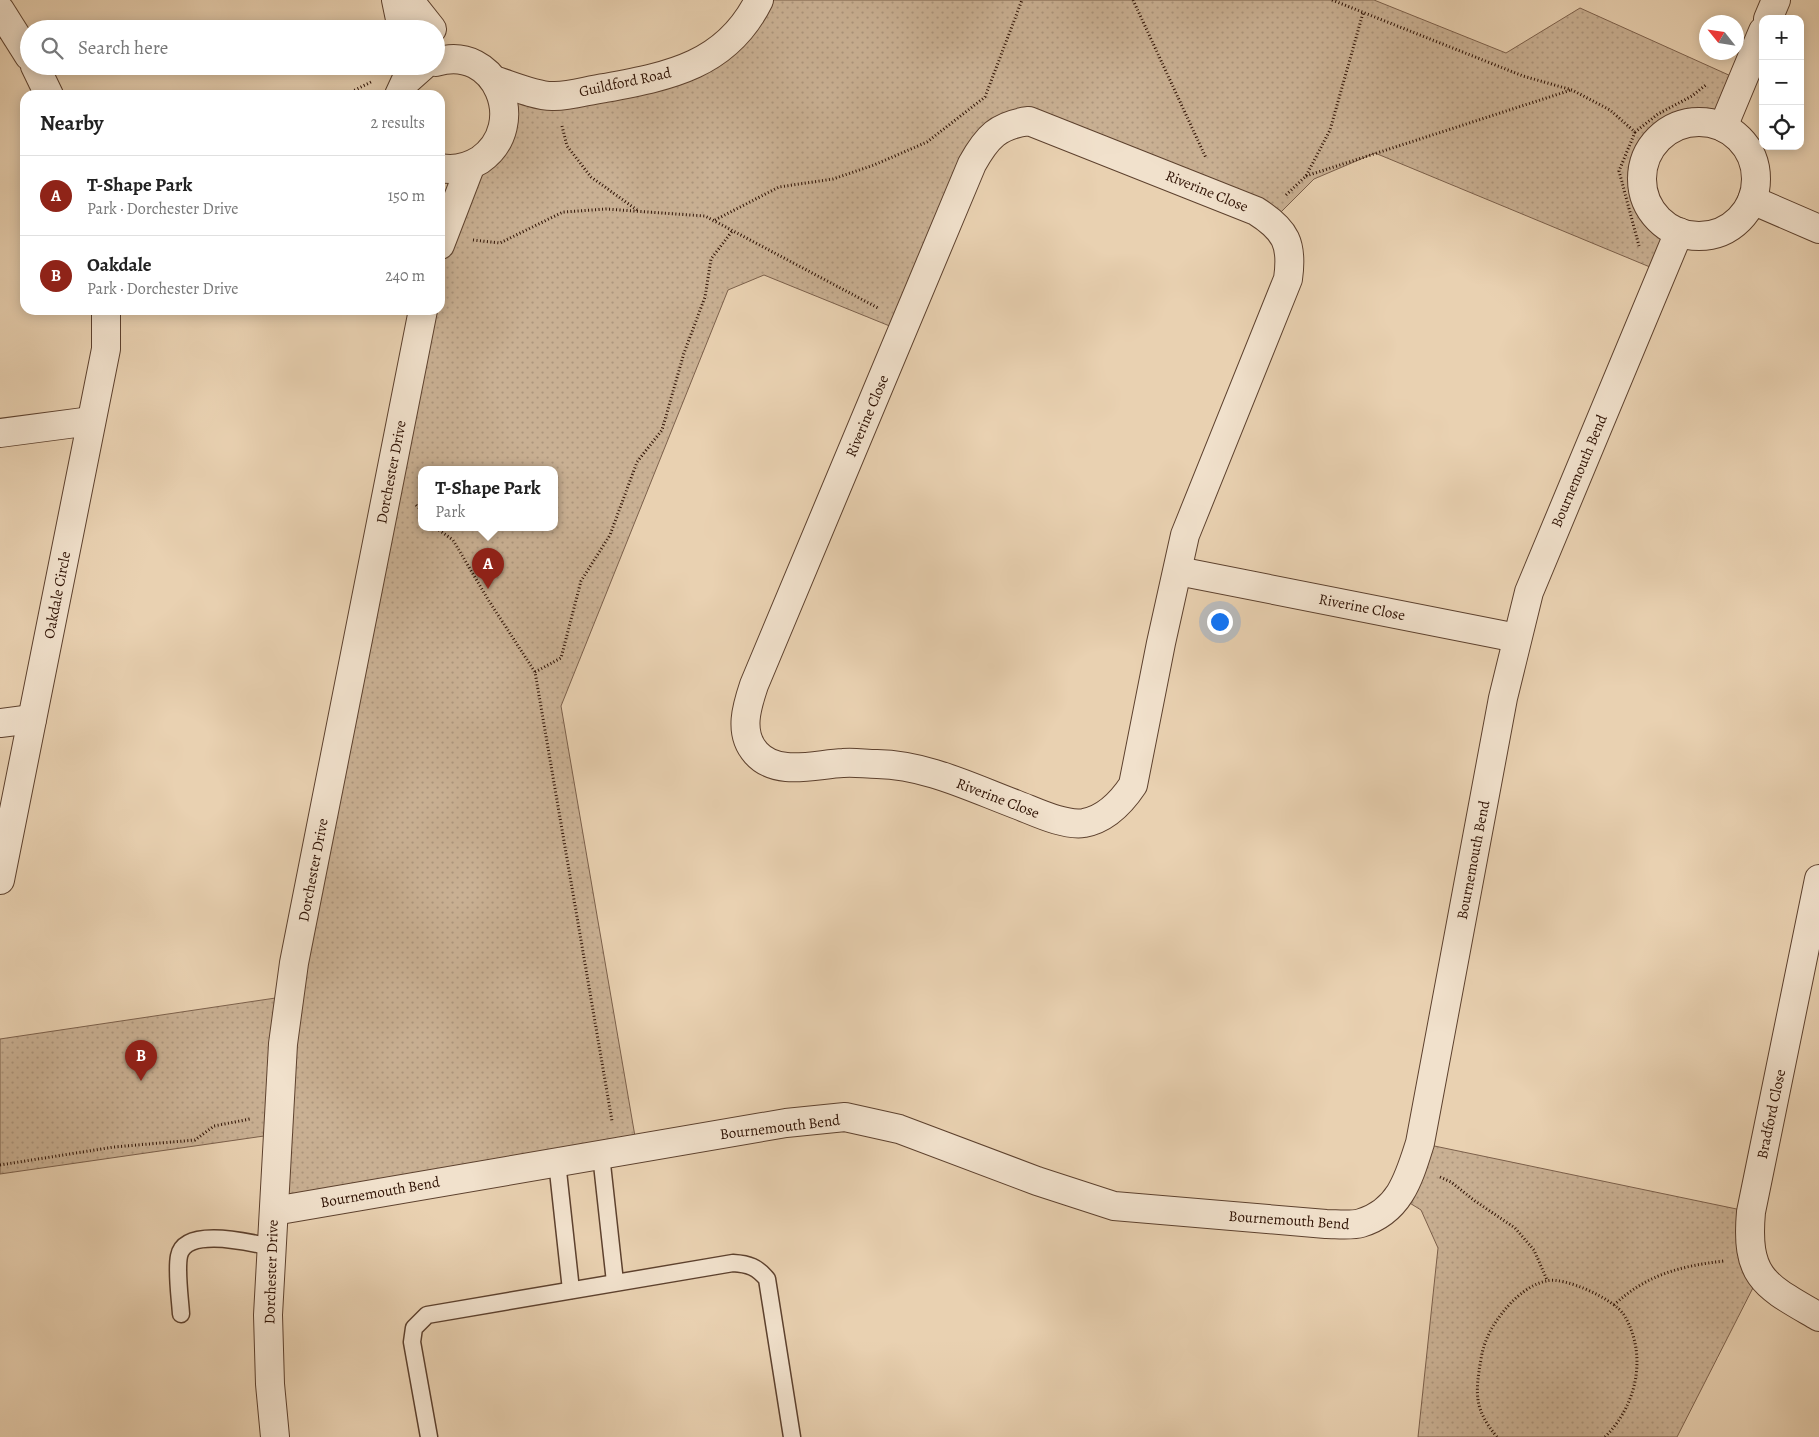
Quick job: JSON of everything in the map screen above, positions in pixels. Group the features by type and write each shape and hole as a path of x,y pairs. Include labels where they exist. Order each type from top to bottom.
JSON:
{"street":[{"path":"396,0 400,20"},
{"path":"409,0 425,20"},
{"name":"Guildford Road","path":"505,124 554,96 656,79 692,66 725,45 748,21 759,0"},
{"path":"1770,15 1776,0"},
{"path":"0,10 20,42"},
{"path":"1723,126 1759,40"},
{"path":"445,169 470,167 491,152 498,142 505,124 503,97 494,80 484,70 448,61"},
{"path":"39,75 46,90"},
{"name":"Guildford Road","path":"494,80 554,96"},
{"name":"Riverine Close","path":"1029,121 1046,126 1225,199 1264,216 1285,236 1291,257 1288,279 1198,498 1186,534 1161,643 1133,785 1122,801 1105,815 1083,823 1052,818 935,773 896,764 843,763 799,768 774,764 756,754 748,739 745,719 747,705 906,320 972,164 981,148 996,131 1013,123 1029,121"},
{"path":"1696,122 1723,126 1739,137 1748,149 1757,176 1752,200 1740,218 1725,230 1714,234 1695,236 1679,232 1662,222 1652,210 1643,184 1645,161 1655,144 1665,133 1682,124 1696,122"},
{"path":"445,233 470,167"},
{"path":"1752,200 1819,229"},
{"name":"Bournemouth Bend","path":"274,1211 786,1123 845,1118 899,1129 1037,1181 1114,1206 1326,1224 1359,1224 1378,1215 1400,1197 1411,1173 1420,1143 1499,718 1529,592 1679,232"},
{"name":"Oakdale Circle","path":"0,880 106,349 106,315"},
{"name":"Dorchester Drive","path":"275,1437 270,1384 268,1315 283,1044 294,963 422,315"},
{"path":"0,433 91,422"},
{"name":"Riverine Close","path":"1178,571 1518,638"},
{"path":"0,723 32,719"},
{"name":"Bradford Close","path":"1819,879 1750,1212 1748,1239 1752,1258 1759,1276 1777,1293 1819,1318"}],"lane":[{"path":"609,1153 615,1282"},
{"path":"557,1162 571,1290"},
{"path":"181,1314 179,1256 185,1245 192,1240 210,1239 272,1247"},
{"path":"429,1437 412,1342 414,1328 427,1315 733,1263 748,1264 760,1270 767,1279 792,1437"}],"path":[{"path":"714,221 780,187 833,179 874,165 927,142 985,97 1022,0"},
{"path":"1132,0 1225,199"},
{"path":"1332,0 1523,76 1572,90 1610,110 1635,132"},
{"path":"1264,216 1306,176 1330,130 1364,13"},
{"path":"1641,256 1618,171 1635,132 1658,114 1692,96 1709,82"},
{"path":"1306,176 1572,90"},
{"path":"554,96 567,146 591,177 638,210"},
{"path":"445,241 500,243 563,212 607,209 705,216 860,299 906,320"},
{"path":"534,672 561,658 581,581 610,535 637,462 662,430 684,352 705,297 711,259 733,230"},
{"path":"440,531 453,540 534,672 609,1153"},
{"path":"0,1165 114,1147 195,1140 214,1126 253,1119 279,1118"},
{"path":"1411,1173 1429,1172 1451,1182 1475,1201 1516,1228 1534,1250 1547,1280"},
{"path":"1614,1306 1631,1290 1653,1276 1715,1262 1752,1258"},
{"path":"1497,1437 1483,1420 1477,1402 1482,1350 1490,1328 1512,1301 1528,1289 1547,1280 1568,1283 1606,1299 1623,1313 1629,1326 1638,1371 1628,1406 1617,1425 1605,1437"}],"shaded area":[{"path":"759,0 1374,0 1506,53 1580,8 1742,81 1723,127 1700,122 1681,124 1668,130 1657,140 1650,153 1645,167 1646,197 1655,215 1679,232 1662,272 1375,153 1314,179 1272,221 1046,126 996,131 902,331 764,275 728,290 561,706 637,1148 274,1211 278,1134 0,1174 0,1039 289,996 422,315 445,315 445,232 470,167 503,97 692,66"},
{"path":"1420,1143 1751,1212 1759,1276 1677,1437 1418,1437 1438,1248 1421,1210 1400,1197"}],"place":[{"name":"T-Shape Park","path":"488,589"},
{"name":"Oakdale","path":"141,1081"}]}
